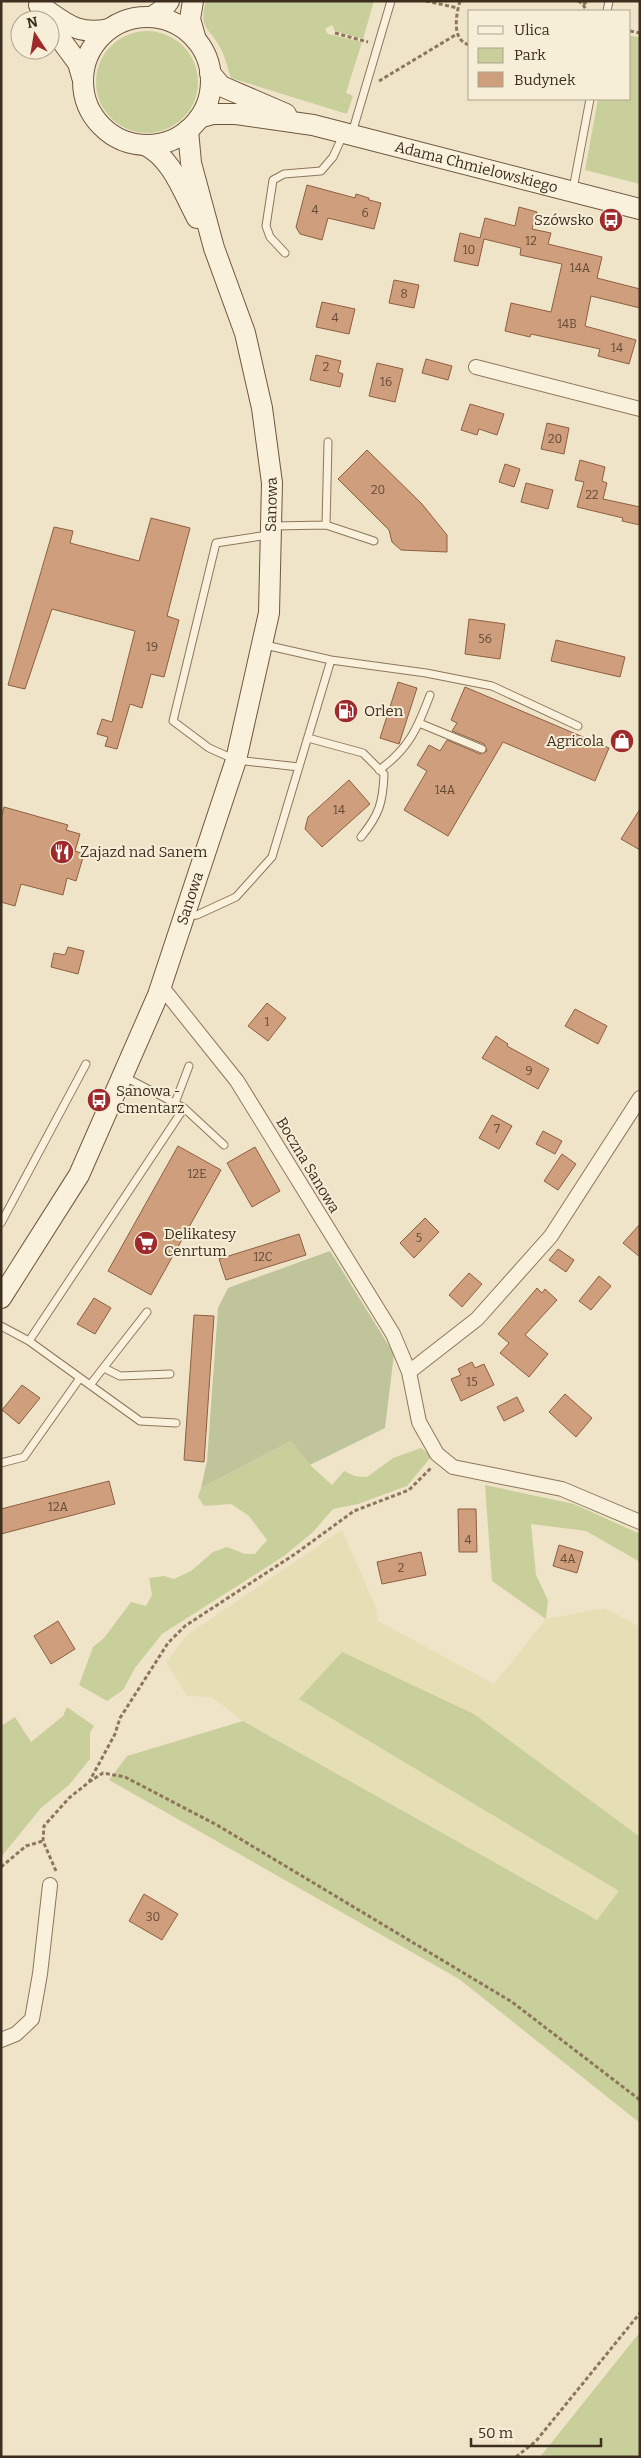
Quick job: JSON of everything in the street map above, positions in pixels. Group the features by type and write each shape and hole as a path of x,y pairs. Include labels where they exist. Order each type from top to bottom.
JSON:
{"main road":[{"path":"152,17 162,10 169,1"},
{"path":"145,145 169,141 193,124 208,98 210,73 207,60 196,40 190,19 193,1"},
{"path":"42,7 76,28 91,33 109,29 125,20 152,17 176,24 196,40"},
{"path":"82,77 90,51 109,29"},
{"path":"60,39 78,64 82,77 84,96 92,114 104,129 121,140 145,145 158,152 172,172 214,248"},
{"name":"Adama Chmielowskiego","path":"210,73 221,86 313,125"},
{"name":"Adama Chmielowskiego","path":"193,124 213,114 236,114 313,125 640,209"},
{"path":"193,124 191,163 214,248"},
{"name":"Sanowa","path":"1,1298 79,1175 161,986 236,760 269,613 272,484 256,376 245,333 214,248"}],"street":[{"path":"476,367 639,406"},
{"name":"Boczna Sanowa","path":"161,986 237,1081 393,1334 409,1372 419,1422 437,1454 452,1467 562,1489 640,1522"},
{"path":"409,1372 477,1319 551,1236 640,1098"},
{"path":"1,2040 16,2034 32,2019 40,1974 50,1885"}],"lane":[{"path":"286,253 270,237 266,226 273,180 284,174 321,171 333,157 348,133 367,86 391,1"},
{"path":"573,192 590,100"},
{"path":"326,525 328,442"},
{"path":"299,767 236,760 209,748 173,721 216,543 271,530 326,525 374,541"},
{"path":"262,645 331,660 426,673 492,686 578,726"},
{"path":"184,917 197,915 236,897 272,857 331,660"},
{"path":"380,770 396,758 416,731 430,694"},
{"path":"419,723 482,749"},
{"path":"308,738 363,753 384,774 384,798 375,820 361,837"},
{"path":"1,1223 86,1064"},
{"path":"175,1103 190,1066"},
{"path":"122,1076 184,1108 224,1145"},
{"path":"29,1341 184,1108"},
{"path":"90,1385 147,1312"},
{"path":"1,1326 29,1341 140,1421 176,1423"},
{"path":"104,1368 120,1376 170,1374"},
{"path":"1,1463 24,1457 80,1378"}],"path":[{"path":"426,1 458,8"},
{"path":"460,1 456,24 457,34 468,44"},
{"path":"578,1 583,4 586,10"},
{"path":"583,4 590,1"},
{"path":"335,33 378,44"},
{"path":"367,86 375,84 457,34"},
{"path":"89,1782 115,1734 120,1718 161,1653 185,1626 295,1554 354,1511 409,1490 433,1466 437,1454"},
{"path":"50,1885 56,1870 43,1841 44,1826 54,1814 89,1782 103,1773 125,1777 217,1825 512,2002 640,2100"},
{"path":"1,1867 26,1846 43,1841"},
{"path":"516,2457 536,2441 640,2313"}],"shaded area":[{"path":"342,1530 376,1608 378,1621 494,1684 546,1619 605,1608 640,1627 640,1837 474,1714 299,1699 620,1891 597,1920 243,1721 212,1697 187,1696 166,1662 187,1635"}],"green space":[{"path":"206,1 374,1 363,39 335,31 332,25 325,29 328,34 362,42 346,93 353,96 347,114 231,78 218,43 204,24 203,18"},
{"path":"147,31 167,35 183,46 194,62 198,82 194,102 183,118 167,129 147,133 127,129 111,118 100,102 96,82 100,62 111,46 127,35"},
{"path":"631,36 640,37 640,184 585,170 598,100 631,100"},
{"path":"330,1251 394,1354 385,1428 310,1465 291,1441 201,1488 207,1461 218,1308 228,1288"},
{"path":"291,1441 310,1465 332,1485 344,1471 355,1476 367,1477 393,1458 421,1448 432,1456 407,1486 358,1504 333,1509 313,1532 284,1556 162,1634 135,1668 123,1690 107,1701 79,1685 93,1647 104,1638 131,1602 146,1606 152,1595 149,1578 164,1576 174,1579 191,1571 213,1552 227,1547 245,1554 255,1554 267,1540 249,1516 231,1504 204,1506 198,1497 201,1488"},
{"path":"485,1485 574,1504 640,1534 640,1562 586,1531 531,1524 536,1575 548,1600 546,1619 492,1581"},
{"path":"342,1652 474,1714 640,1837 640,2123 459,1979 109,1780 127,1756 243,1721 597,1920 619,1891 299,1699"},
{"path":"67,1707 94,1726 90,1733 90,1759 69,1785 41,1808 1,1857 1,1726 15,1717 31,1742 63,1716"},
{"path":"640,2332 640,2457 540,2457"}],"building":[{"path":"307,185 355,198 356,194 381,203 374,229 328,218 322,240 300,234 296,227"},
{"path":"519,207 537,212 532,229 551,233 548,244 602,257 597,278 640,289 640,308 591,296 585,326 636,340 629,364 598,356 600,349 531,334 530,337 505,331 511,303 551,312 562,264 520,255 521,248 484,239 478,266 454,261 460,233 480,238 485,218 515,226"},
{"path":"394,280 419,285 414,308 389,303"},
{"path":"322,302 355,309 349,334 316,327"},
{"path":"316,355 341,361 338,372 343,374 340,387 310,380"},
{"path":"426,359 452,366 448,380 422,373"},
{"path":"377,363 403,369 395,402 369,396"},
{"path":"470,404 504,414 497,435 479,429 477,435 461,430"},
{"path":"547,423 569,428 564,454 541,449"},
{"path":"367,450 422,504 447,535 447,552 401,550 392,542 389,530 338,479"},
{"path":"580,460 605,467 602,481 607,483 603,499 640,507 640,525 622,521 623,518 577,507 584,482 575,480"},
{"path":"505,464 520,469 514,487 499,482"},
{"path":"526,483 553,490 548,509 521,502"},
{"path":"151,518 190,528 167,616 179,620 164,677 151,674 142,708 130,704 117,749 105,746 108,737 97,734 102,719 112,722 135,631 52,609 25,689 8,685 54,527 73,531 70,543 139,561"},
{"path":"469,619 505,624 500,659 465,654"},
{"path":"556,640 625,657 620,677 551,661"},
{"path":"398,682 417,688 399,744 380,738"},
{"path":"465,687 609,748 595,781 503,742 448,836 404,810 427,771 417,765 429,745 440,751 447,740 480,754 487,751 484,744 452,731 457,723 451,720"},
{"path":"349,780 370,804 322,847 305,829 308,817"},
{"name":"Zajazd nad Sanem","path":"4,807 68,825 66,830 80,834 75,851 84,854 76,881 67,878 63,895 21,884 15,906 1,902 1,819"},
{"path":"640,809 640,850 621,839"},
{"path":"68,947 84,951 78,974 51,967 54,953 65,955"},
{"path":"267,1003 286,1018 268,1041 248,1026"},
{"path":"575,1009 607,1026 598,1044 565,1026"},
{"path":"496,1036 508,1044 507,1046 549,1069 538,1089 482,1058"},
{"path":"492,1115 512,1126 499,1149 479,1138"},
{"path":"543,1131 562,1141 555,1154 536,1144"},
{"path":"178,1146 221,1170 151,1295 108,1271"},
{"path":"255,1147 280,1191 252,1207 227,1163"},
{"path":"562,1154 576,1164 558,1190 544,1181"},
{"path":"425,1218 439,1232 414,1258 400,1243"},
{"path":"640,1224 640,1257 623,1243"},
{"path":"299,1234 306,1255 226,1280 219,1259"},
{"path":"558,1249 574,1260 566,1272 549,1260"},
{"path":"469,1273 482,1284 462,1307 449,1295"},
{"path":"599,1276 611,1286 591,1310 579,1301"},
{"path":"537,1288 542,1293 545,1289 557,1300 525,1335 548,1354 529,1377 500,1353 509,1343 498,1334"},
{"path":"94,1298 111,1308 95,1334 77,1324"},
{"path":"194,1315 214,1316 204,1462 184,1460"},
{"path":"472,1362 475,1368 484,1364 494,1385 461,1401 451,1379 461,1375 458,1369"},
{"path":"22,1385 40,1398 19,1424 2,1410"},
{"path":"565,1394 592,1418 576,1437 549,1412"},
{"path":"517,1397 524,1411 504,1421 497,1407"},
{"path":"109,1481 115,1504 1,1534 1,1509"},
{"path":"458,1509 476,1509 477,1552 459,1552"},
{"path":"559,1545 583,1552 577,1573 553,1566"},
{"path":"421,1552 426,1575 382,1584 377,1562"},
{"path":"58,1621 75,1649 51,1664 34,1636"},
{"path":"144,1894 178,1914 162,1940 129,1921"}],"place":[{"name":"Szówsko","path":"611,220"},
{"name":"Orlen","path":"346,711"},
{"name":"Agricola","path":"622,741"},
{"name":"Zajazd nad Sanem","path":"62,852"},
{"name":"Sanowa - Cmentarz","path":"99,1100"},
{"name":"Delikatesy Cenrtum","path":"146,1243"}]}
